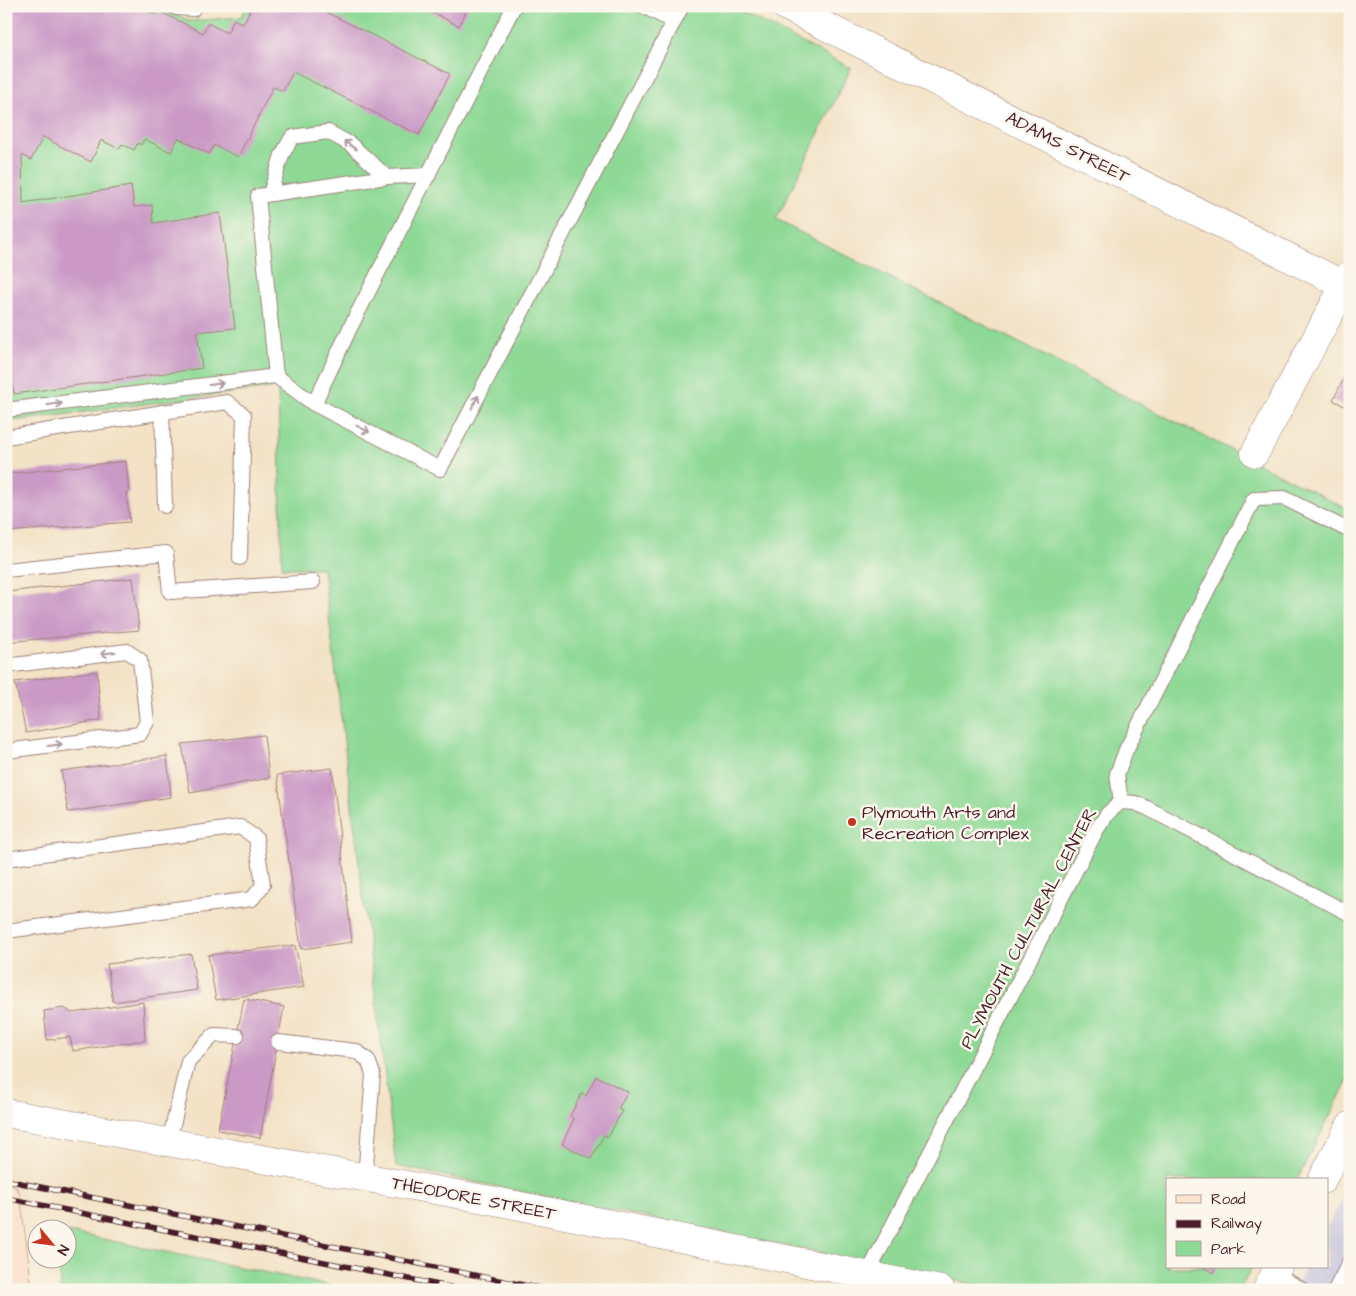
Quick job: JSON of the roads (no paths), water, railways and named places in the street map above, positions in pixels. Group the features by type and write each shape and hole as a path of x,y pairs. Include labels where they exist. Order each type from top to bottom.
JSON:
{"main road":[{"path":"7,1214 18,1290"}],"street":[{"name":"ADAMS STREET","path":"785,6 1348,282"},
{"path":"1255,453 1348,282"},
{"name":"THEODORE STREET","path":"6,1113 500,1202 941,1290"},
{"path":"1323,1178 1350,1126"}],"lane":[{"path":"173,6 176,8 193,9 194,6"},
{"path":"314,404 351,326 514,6"},
{"path":"643,6 674,22"},
{"path":"6,410 276,376 314,404 440,469 682,6"},
{"path":"270,194 282,155 292,137 328,132 350,144 388,177"},
{"path":"276,376 258,196 388,177 429,175"},
{"path":"6,436 227,402 244,415 240,558"},
{"path":"162,412 165,506"},
{"path":"1121,802 1117,774 1126,750 1254,499 1284,498 1350,531"},
{"path":"6,570 166,553 170,592 313,582"},
{"path":"6,666 126,651 140,660 147,722 140,734 6,751"},
{"name":"PLYMOUTH CULTURAL CENTER","path":"867,1275 1097,829 1108,813 1121,802 1135,803 1147,808 1350,914"},
{"path":"6,859 240,827 256,838 263,885 252,899 6,931"},
{"path":"169,1142 188,1061 214,1035 237,1036"},
{"path":"278,1042 356,1051 368,1060 373,1074 364,1178"},
{"path":"1335,1290 1350,1261"},
{"path":"1273,1277 1302,1290"}],"railway":[{"path":"6,1180 548,1290"},
{"path":"6,1198 464,1290"}],"place":[{"name":"Plymouth Arts and Recreation Complex","path":"852,822"}]}
